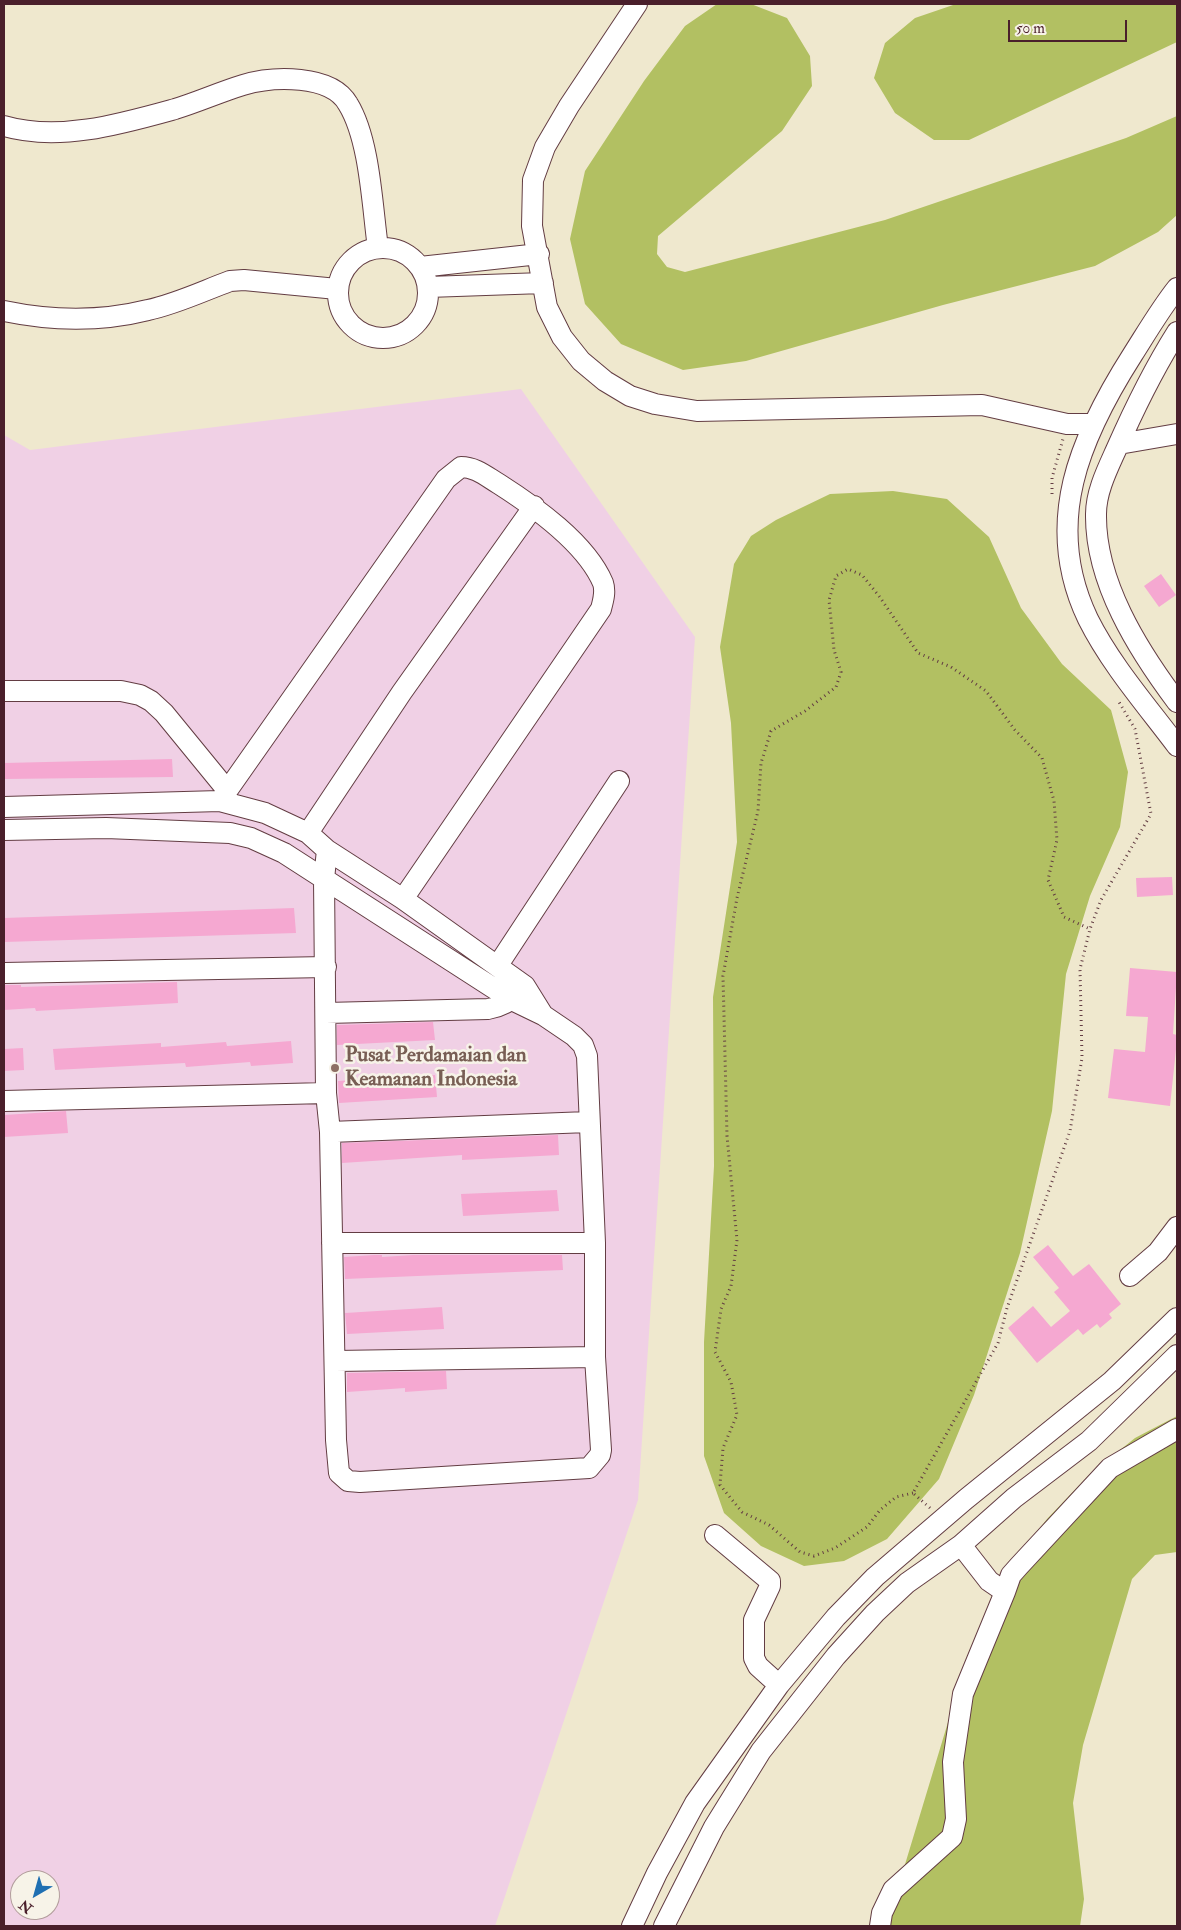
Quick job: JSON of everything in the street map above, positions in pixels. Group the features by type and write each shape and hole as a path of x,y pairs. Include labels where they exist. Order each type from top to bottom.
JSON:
{"street":[{"path":"637,4 569,106 549,140 533,180 531,210 547,307 562,337 581,360 605,381 630,396 655,404 697,412 982,405 1067,424 1094,424"},
{"path":"4,126 46,133 68,132 176,109 245,84 277,79 304,80 323,84 340,93 348,102 361,131 378,248"},
{"path":"378,248 394,249 409,256 420,267 428,287 427,304 420,320 408,331 393,338 376,338 360,332 347,321 339,306 337,290 341,274 350,261 363,252 378,248"},
{"path":"420,267 539,254"},
{"path":"4,311 33,317 75,320 123,314 148,310 237,280 337,290"},
{"path":"428,287 543,283"},
{"path":"1177,288 1114,385 1094,424 1075,474 1068,504 1067,550 1076,587 1088,619 1106,650 1177,746"},
{"path":"1177,332 1137,400 1101,484 1096,513 1098,547 1118,604 1141,648 1177,702"},
{"path":"1119,444 1177,434"},
{"path":"224,795 446,479 454,471 462,467 474,469 534,506 574,543 597,574 604,591 601,609 403,900"},
{"path":"308,834 402,692 534,506"},
{"path":"4,691 121,690 151,701 164,713 224,795"},
{"path":"498,965 619,781"},
{"path":"4,807 224,795 308,834 327,850 498,965 518,993"},
{"path":"4,830 106,828 230,833 270,846 324,879 518,993 543,1015 583,1045 589,1067 588,1122 594,1243 595,1358 601,1450 600,1456 589,1468 360,1482 348,1481 339,1473 336,1440 336,1361 330,1132 326,1093 324,879 327,850"},
{"path":"4,973 326,966"},
{"path":"326,1013 488,1009 499,1007 518,993"},
{"path":"4,1101 326,1093"},
{"path":"330,1132 588,1122"},
{"path":"1130,1276 1158,1252 1177,1227"},
{"path":"332,1243 594,1243"},
{"path":"632,1926 657,1873 695,1804 779,1685 836,1617 868,1584 941,1520 1132,1363 1177,1318"},
{"path":"664,1926 714,1827 761,1752 796,1704 836,1656 875,1614 908,1584 961,1545 1014,1498 1089,1441 1151,1383 1177,1355"},
{"path":"336,1361 595,1358"},
{"path":"1132,1363 1151,1383"},
{"path":"880,1926 882,1913 893,1890 952,1837 956,1819 953,1762 964,1694 1011,1575 1110,1468 1177,1429"},
{"path":"715,1535 770,1581 770,1586 754,1620 754,1658 758,1666 779,1685"},
{"path":"961,1545 989,1581 1005,1592"}],"path":[{"path":"1052,497 1052,478 1067,424"},
{"path":"1090,929 1064,917 1048,880 1057,840 1054,801 1042,758 1015,730 986,691 951,667 918,653 862,575 848,569 836,576 829,600 834,650 841,672 836,687 805,711 771,730 761,763 758,811 738,898 723,976 727,1136 737,1240 731,1286 721,1309 714,1352 731,1382 737,1415 723,1448 720,1485 742,1512 769,1525 800,1552 814,1556 835,1548 867,1527 880,1510 896,1497 913,1493 998,1343 1007,1308 1070,1131 1082,1058 1080,969 1090,929 1101,900 1151,814 1135,729 1116,696"},
{"path":"913,1493 941,1520"}],"shaded area":[{"name":"Pusat Perdamaian dan Keamanan Indonesia","path":"521,389 695,637 638,1500 495,1926 4,1926 4,435 30,450"}],"green space":[{"path":"717,4 751,4 787,18 810,56 812,86 782,131 658,236 657,254 667,267 685,272 885,220 1126,138 1177,116 1177,215 1158,232 1095,266 943,305 746,361 683,370 621,344 585,304 570,239 585,171 644,81 685,26"},
{"path":"956,4 1177,4 1177,42 969,140 934,140 895,113 874,78 885,43 915,18"},
{"path":"893,491 947,499 989,537 1021,608 1062,664 1111,710 1128,772 1120,827 1090,896 1066,974 1052,1111 1020,1253 974,1395 939,1479 887,1539 844,1561 804,1566 761,1546 724,1513 704,1456 704,1342 714,1166 713,997 737,842 731,723 720,647 734,564 751,536 776,520 830,494"},
{"path":"1177,1416 1177,1552 1155,1555 1132,1579 1083,1745 1073,1803 1084,1899 1080,1926 889,1926 900,1881 968,1656 1001,1577 1047,1519 1089,1475 1135,1438"}],"building":[{"path":"1161,574 1176,595 1159,607 1144,586"},
{"path":"172,759 173,777 4,779 4,763"},
{"path":"1172,877 1173,895 1137,897 1136,878"},
{"path":"294,908 296,933 4,942 4,918"},
{"path":"1130,968 1177,972 1173,1034 1177,1035 1177,1040 1170,1106 1108,1098 1114,1049 1145,1052 1148,1017 1126,1016"},
{"path":"177,982 178,1003 36,1011 35,1008 4,1010 4,985 21,985 21,987"},
{"path":"433,1022 435,1040 337,1045 337,1025"},
{"path":"291,1041 293,1063 251,1066 250,1062 186,1067 185,1063 55,1070 53,1049 161,1043 161,1047 226,1042 227,1046"},
{"path":"23,1048 24,1070 4,1071 4,1049"},
{"path":"435,1075 437,1097 339,1103 338,1081"},
{"path":"66,1111 68,1133 4,1137 4,1115"},
{"path":"558,1135 559,1155 462,1160 462,1155 342,1163 342,1143"},
{"path":"557,1190 559,1211 463,1216 461,1194"},
{"path":"1048,1245 1073,1276 1089,1264 1121,1304 1109,1314 1112,1318 1100,1328 1097,1324 1083,1335 1078,1329 1037,1363 1008,1328 1033,1306 1051,1327 1070,1311 1054,1292 1059,1288 1033,1257"},
{"path":"382,1255 382,1257 413,1255 562,1255 563,1270 345,1279 344,1257"},
{"path":"442,1307 444,1329 347,1334 345,1313"},
{"path":"446,1371 447,1389 405,1392 405,1388 347,1392 347,1373"}],"place":[{"name":"Pusat Perdamaian dan Keamanan Indonesia","path":"335,1068"}]}
